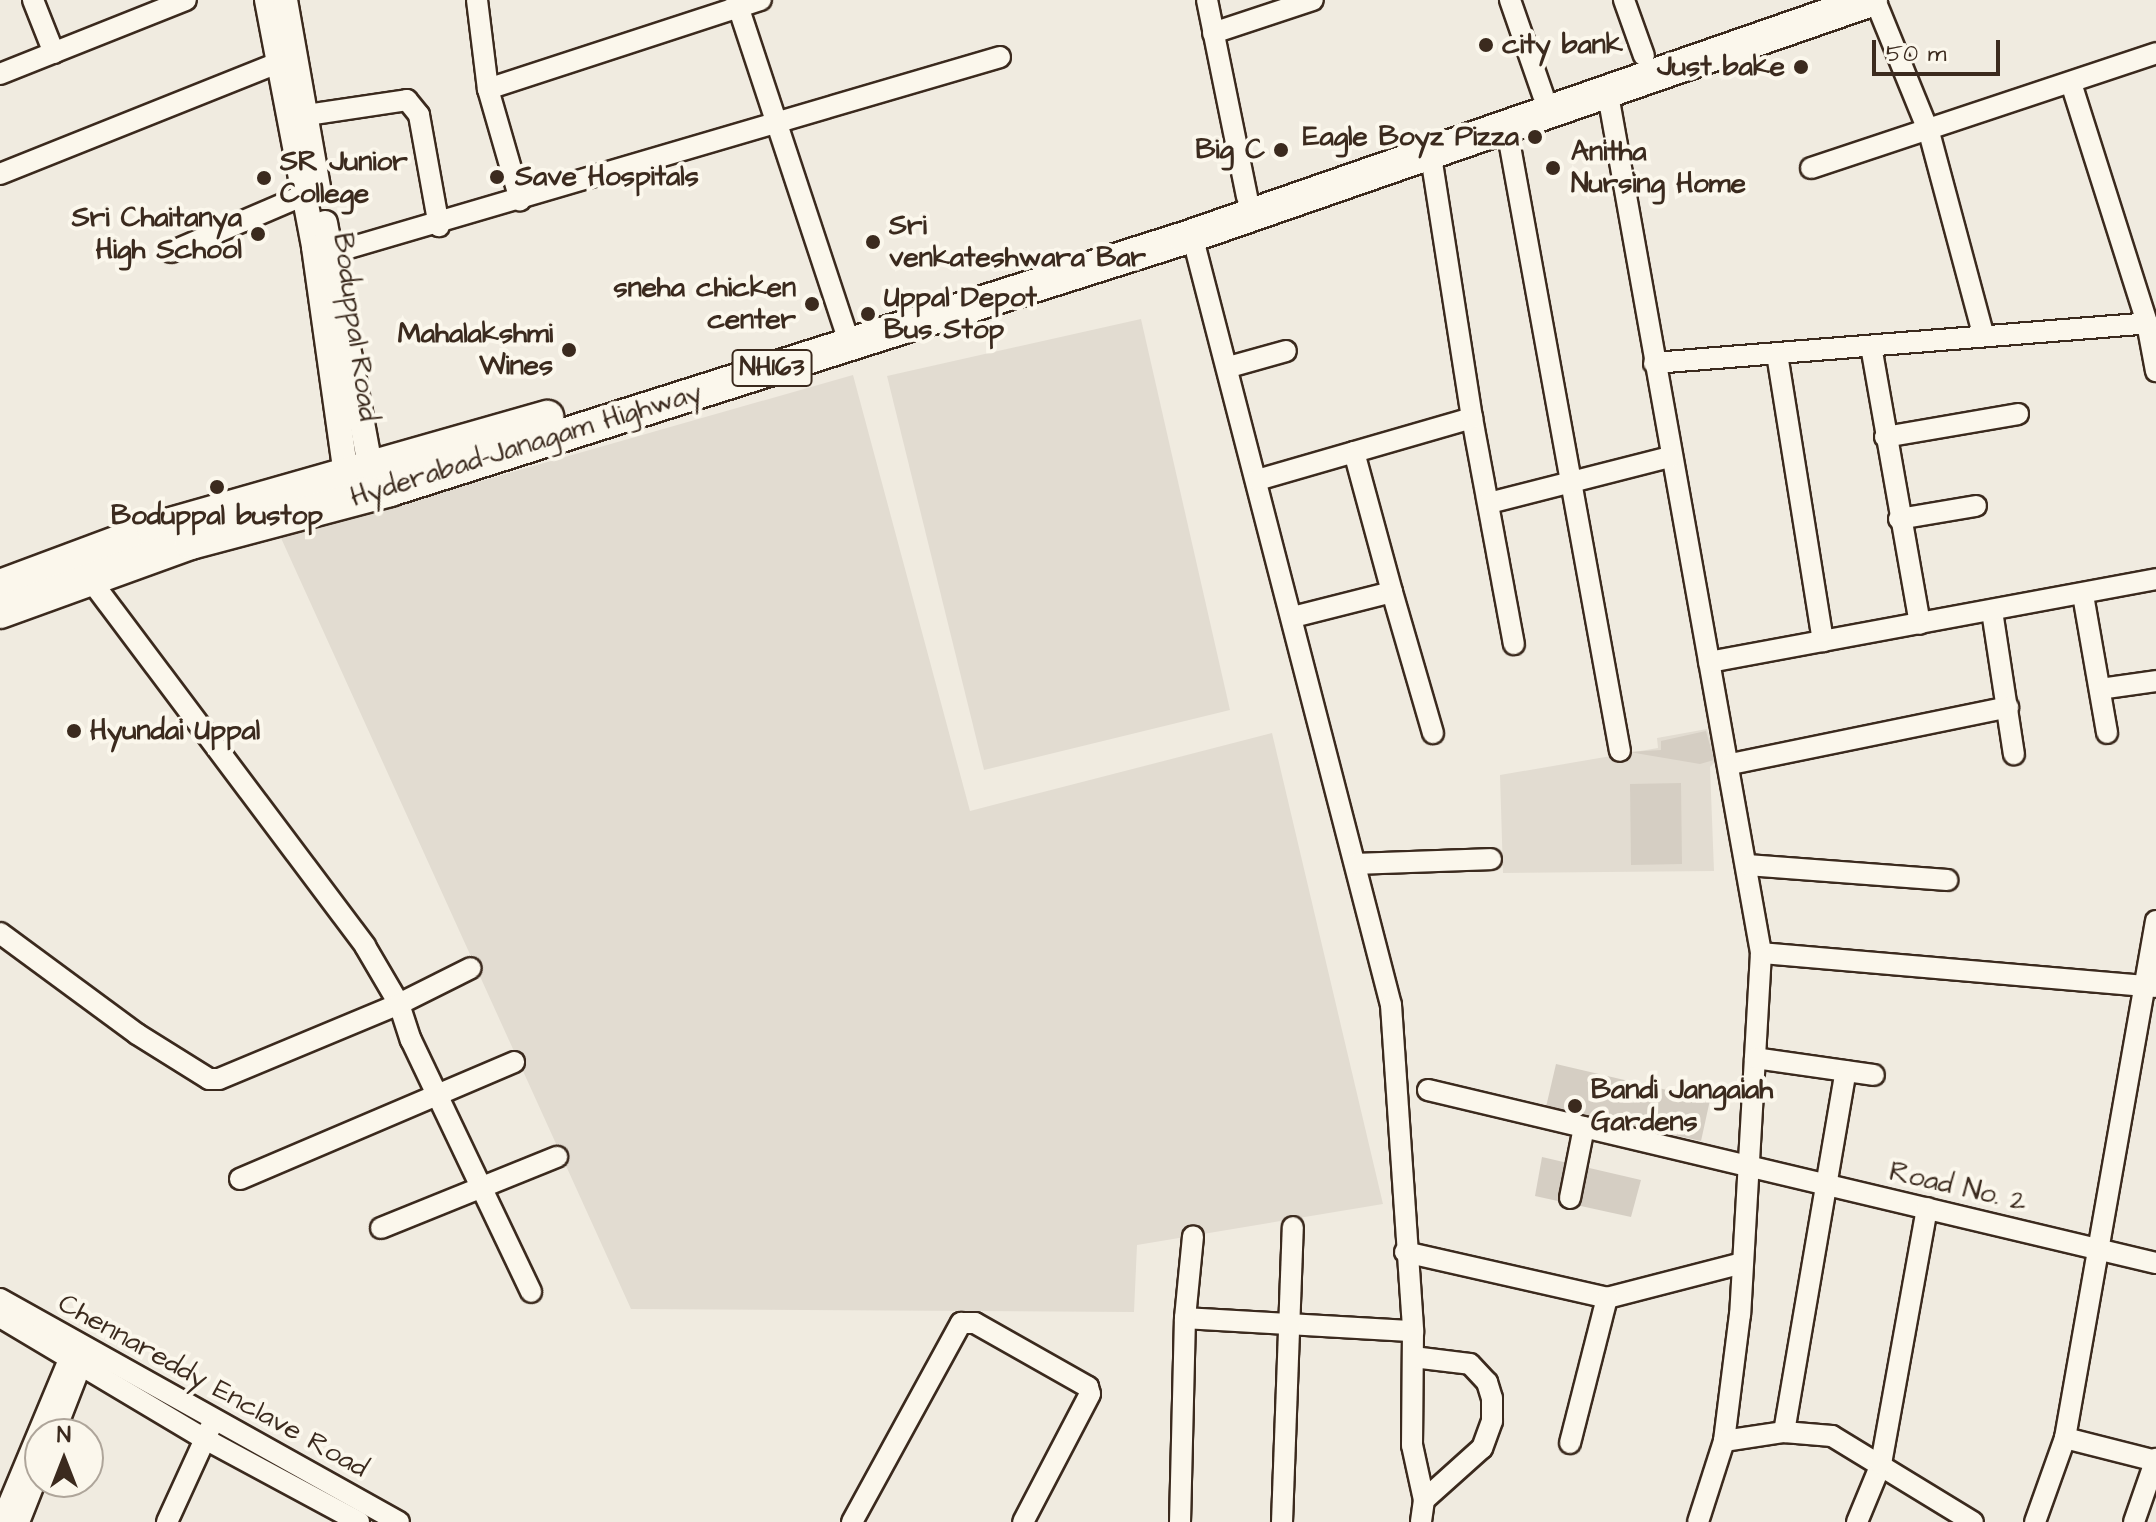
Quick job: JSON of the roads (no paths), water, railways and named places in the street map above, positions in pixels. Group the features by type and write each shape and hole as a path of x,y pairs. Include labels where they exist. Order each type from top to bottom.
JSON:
{"highway":[{"name":"Hyderabad-Janagam Highway","path":"1188,228 1247,197 1543,95 1644,56 1827,0"},
{"name":"Hyderabad-Janagam Highway","path":"0,586 89,578 191,543 390,490 1028,278 1430,151 1873,0"},
{"name":"Hyderabad-Janagam Highway","path":"0,612 46,582 153,529 1028,278"}],"street":[{"path":"33,0 54,53"},
{"path":"0,74 186,0"},
{"name":"Boduppal Road","path":"267,0 359,472"},
{"name":"Boduppal Road","path":"285,0 332,253 359,472"},
{"path":"477,0 488,89 520,200"},
{"path":"488,89 738,3 761,0"},
{"path":"1207,0 1247,197"},
{"path":"1213,33 1313,0"},
{"path":"1510,0 1543,95"},
{"path":"1624,0 1644,56"},
{"path":"1873,0 1929,132 1983,333"},
{"path":"738,3 845,329"},
{"path":"1811,168 1929,132 2156,53"},
{"path":"332,253 439,226 774,119 1000,57"},
{"path":"0,174 278,63"},
{"path":"2071,83 2147,323 2156,371"},
{"path":"1607,89 1670,457 1731,764 1761,953 1742,1263 1724,1441 1698,1522"},
{"path":"307,115 407,100 419,115 439,226"},
{"path":"1506,124 1620,751"},
{"path":"1430,151 1472,418 1514,644"},
{"path":"171,252 304,195"},
{"path":"1188,228 1229,367 1391,1005 1405,1252 1413,1331 1412,1445 1424,1500 1421,1522"},
{"path":"1654,363 1871,346 1983,333 2147,323"},
{"path":"1871,346 1899,519 1920,624"},
{"path":"1229,367 1286,351"},
{"path":"1777,354 1823,641"},
{"path":"1885,437 2018,414"},
{"path":"1257,480 1472,418"},
{"path":"1354,452 1433,733"},
{"path":"1489,503 1570,479 1670,457"},
{"path":"1899,519 1976,506"},
{"path":"89,578 341,912 399,1004 531,1292"},
{"path":"1709,662 2083,595 2156,579"},
{"path":"1293,617 1392,592"},
{"path":"2083,595 2107,733"},
{"path":"1992,611 2014,754"},
{"path":"2100,689 2156,681"},
{"path":"1731,764 2008,707"},
{"path":"1357,864 1491,859"},
{"path":"1747,865 1947,880"},
{"path":"2035,1522 2065,1438 2151,986 2156,921"},
{"path":"0,933 137,1034 209,1079 219,1079 399,1004 471,968"},
{"path":"1761,953 2151,986"},
{"path":"1755,1058 1874,1075"},
{"path":"240,1179 439,1097 514,1062"},
{"path":"1784,1432 1830,1186 1846,1071"},
{"name":"Road No. 2","path":"1428,1090 2156,1263"},
{"path":"1570,1198 1584,1127"},
{"path":"381,1228 557,1157"},
{"path":"1857,1522 1881,1464 1927,1208"},
{"path":"1282,1522 1292,1326 1293,1227"},
{"path":"1180,1522 1185,1318 1193,1236"},
{"path":"1405,1252 1607,1298 1742,1263"},
{"path":"1570,1443 1607,1298"},
{"name":"Chennareddy Enclave Road","path":"0,1299 78,1353 359,1522"},
{"name":"Chennareddy Enclave Road","path":"0,1317 78,1353"},
{"path":"1185,1318 1413,1331"},
{"path":"852,1522 961,1323 975,1323 1088,1387 1090,1394 1023,1522"},
{"path":"51,1418 78,1353"},
{"path":"1413,1357 1470,1364 1487,1382 1492,1398 1492,1421 1482,1448 1424,1500"},
{"path":"167,1522 209,1430"},
{"name":"Chennareddy Enclave Road","path":"209,1430 399,1522"},
{"path":"1724,1441 1784,1432 1832,1436 1973,1522"},
{"path":"2065,1438 2156,1460 2134,1522"},
{"path":"1,1522 24,1476"},
{"path":"19,1522 29,1498"}],"place":[{"name":"city bank","path":"1486,45"},
{"name":"Just bake","path":"1801,67"},
{"name":"Eagle Boyz Pizza","path":"1535,137"},
{"name":"Big C","path":"1281,150"},
{"name":"Anitha Nursing Home","path":"1553,168"},
{"name":"Save Hospitals","path":"497,177"},
{"name":"SR Junior College","path":"264,178"},
{"name":"Sri Chaitanya High School","path":"258,234"},
{"name":"Sri venkateshwara Bar","path":"873,242"},
{"name":"sneha chicken center","path":"812,304"},
{"name":"Uppal Depot Bus Stop","path":"868,314"},
{"name":"Mahalakshmi Wines","path":"569,350"},
{"name":"Boduppal bustop","path":"217,487"},
{"name":"Hyundai Uppal","path":"74,731"},
{"name":"Bandi Jangaiah Gardens","path":"1575,1106"}]}
